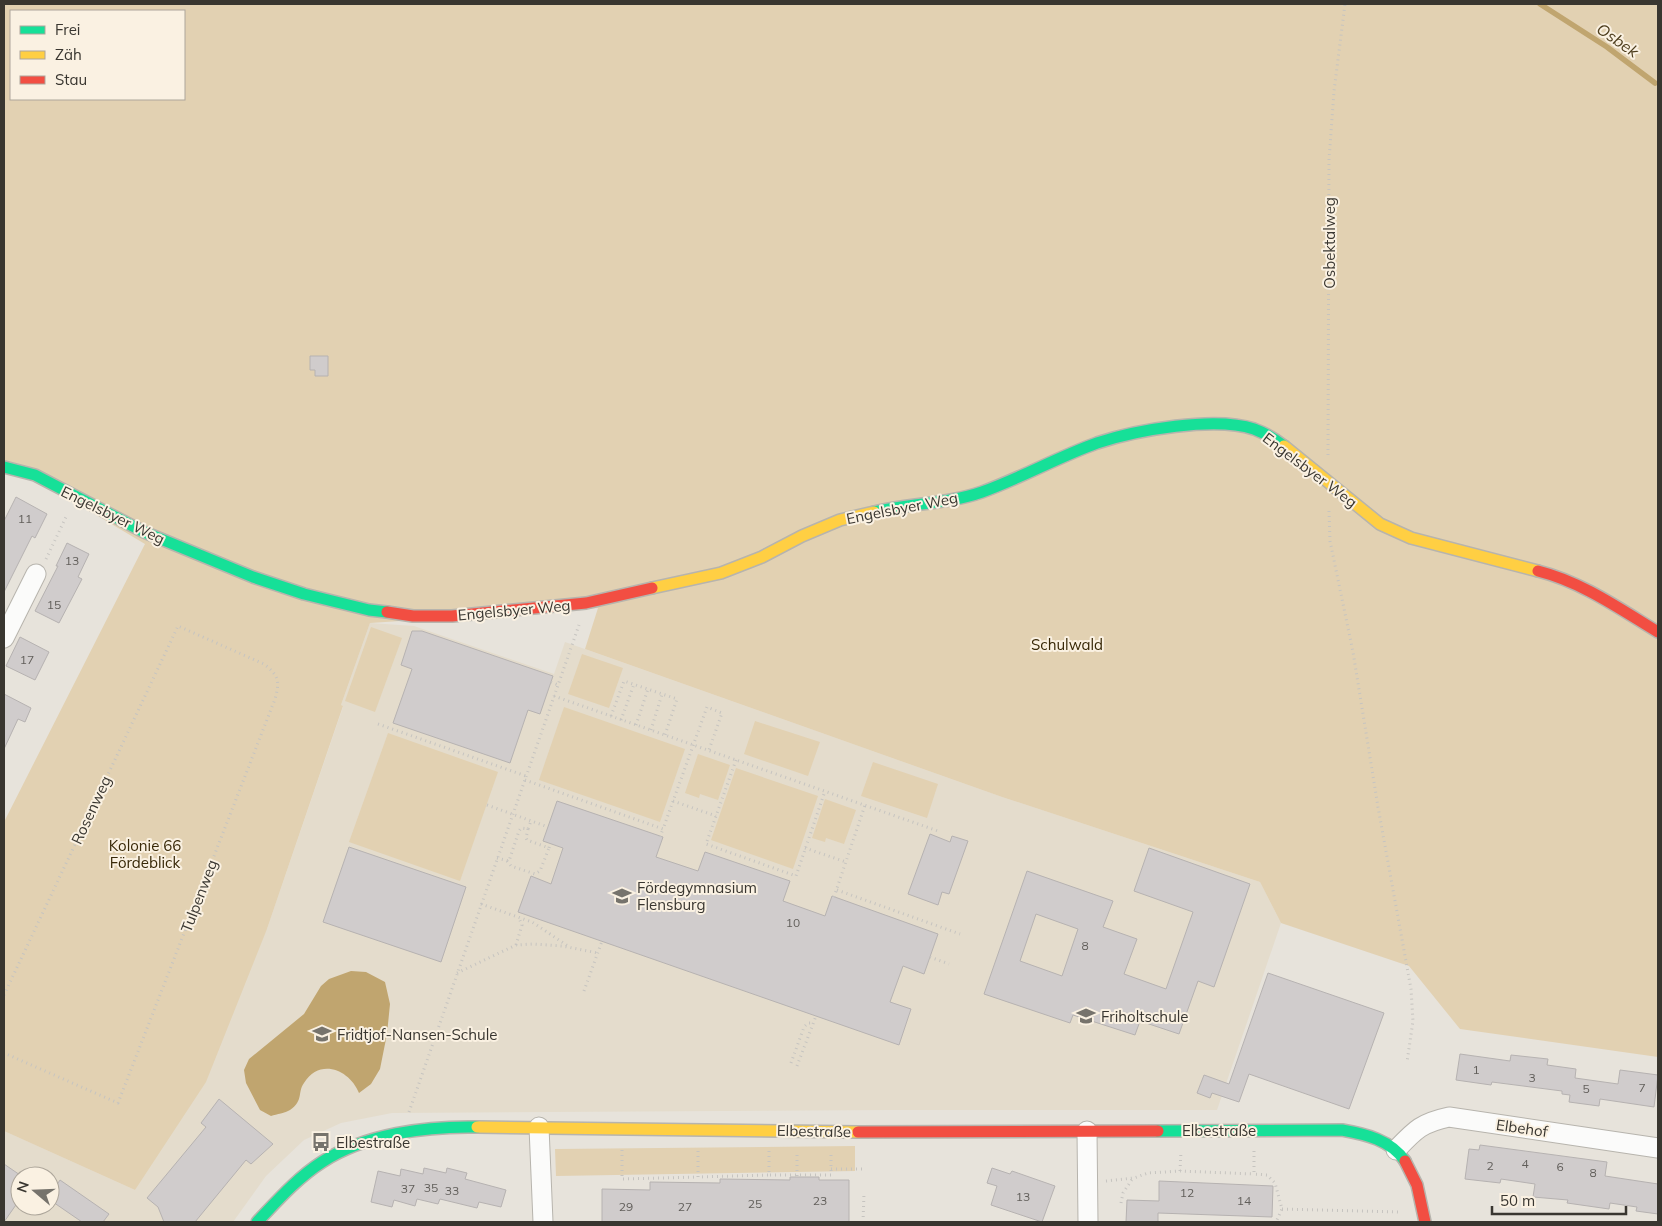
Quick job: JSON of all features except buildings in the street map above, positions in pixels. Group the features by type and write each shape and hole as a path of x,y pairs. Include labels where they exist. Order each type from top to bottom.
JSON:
{"street":[{"name":"Engelsbyer Weg","path":"4,467 35,476 144,532 253,577 304,594 369,610 413,616 452,616 586,603 721,573 762,557 840,520 890,508 939,502 981,492 1098,443 1136,433 1188,425 1226,424 1254,429 1276,440 1380,524 1411,538 1554,575 1591,591 1658,632"},
{"path":"4,638 36,574"},
{"name":"Elbehof","path":"1396,1150 1416,1128 1432,1121 1449,1117 1658,1148"},
{"path":"539,1127 543,1222"},
{"name":"Elbestraße","path":"257,1222 291,1187 323,1161 357,1144 435,1129 539,1127 831,1132 1342,1130 1364,1133 1396,1150"},
{"path":"1087,1131 1088,1222"},
{"path":"1396,1150 1410,1168 1421,1193 1424,1217"}],"path":[{"name":"Osbektalweg","path":"1344,4 1329,160 1328,483 1330,541 1353,652 1378,807 1411,990 1413,1021 1407,1062"},
{"path":"36,574 45,561 76,498"},
{"path":"401,1135 586,603"},
{"name":"Rosenweg","path":"4,995 178,626"},
{"name":"Tulpenweg","path":"4,1053 118,1104 276,699 279,684 275,673 264,664 178,626"},
{"path":"611,716 624,681 677,699 665,735"},
{"path":"551,682 558,684"},
{"path":"621,720 634,684"},
{"path":"636,725 648,689"},
{"path":"650,730 662,694"},
{"path":"554,696 938,831"},
{"path":"660,837 707,707 722,712 709,750"},
{"path":"378,724 663,829"},
{"path":"736,760 706,844 796,876 825,791"},
{"path":"673,801 716,816"},
{"path":"487,805 548,827"},
{"path":"834,897 865,805"},
{"path":"497,858 507,861 511,866 538,874 549,846 527,840 531,821"},
{"path":"507,861 509,861 521,828 528,830"},
{"path":"805,848 846,862"},
{"path":"837,890 960,934"},
{"path":"481,904 517,916 540,927 571,948"},
{"path":"516,945 522,925 517,916"},
{"path":"584,991 602,941"},
{"path":"457,973 516,945 533,944 598,953"},
{"path":"930,957 949,964"},
{"path":"797,1066 816,1016"},
{"path":"791,1063 804,1027 808,1023 813,1024"},
{"path":"622,1128 622,1179 831,1174 831,1132"},
{"path":"698,1129 698,1177"},
{"path":"1254,1174 1255,1130"},
{"path":"769,1175 770,1131"},
{"path":"831,1169 864,1169"},
{"path":"1088,1182 1134,1178 1148,1173 1180,1171 1266,1175 1275,1183 1282,1209 1276,1222"},
{"path":"1121,1203 1123,1193 1134,1178"},
{"path":"863,1222 864,1193"},
{"path":"1282,1209 1424,1217"}],"shaded area":[{"name":"Fördegymnasium Flensburg","path":"370,623 414,626 554,674 565,642 1002,797 1260,882 1281,923 1217,1110 392,1113 341,1123 304,1140 266,1176 233,1222 4,1222 4,1131 135,1190 267,929 343,707 341,705"},
{"path":"351,971 366,972 385,982 390,1004 387,1034 380,1069 371,1084 359,1093 355,1085 342,1073 326,1069 318,1070 304,1083 299,1100 290,1110 271,1116 260,1110 246,1083 244,1070 249,1059 304,1014 321,986 329,979"}],"green space":[{"path":"4,4 1658,4 1658,1057 1460,1029 1409,966 1281,923 1260,882 1002,797 585,649 598,608 370,623 267,929 206,1082 135,1190 4,1131 4,822 145,544 4,460"},
{"path":"371,627 402,638 375,712 345,701"},
{"path":"582,654 623,668 609,708 568,694"},
{"path":"564,707 685,749 660,822 539,780"},
{"path":"755,721 820,742 808,776 744,754"},
{"path":"388,733 498,772 460,881 349,842"},
{"path":"698,754 730,765 718,800 700,794 699,798 685,793"},
{"path":"873,762 938,784 927,818 861,796"},
{"path":"736,768 818,796 793,869 711,840"},
{"path":"825,799 856,810 844,844 826,838 825,842 812,838"},
{"path":"855,1146 855,1171 556,1176 555,1149"}],"waterway":[{"name":"Osbek","path":"1540,4 1607,47 1655,83"}],"traffic: fast":[{"path":"874,512 969,496 1097,443 1154,429 1197,424 1238,425 1262,432 1284,446"},
{"path":"4,467 35,475 144,532 253,577 304,594 369,610 387,612"},
{"path":"257,1222 304,1175 339,1152 376,1138 417,1130 477,1127"},
{"path":"1158,1131 1342,1130 1377,1139 1392,1148 1405,1161"}],"traffic: slow":[{"path":"1284,446 1380,524 1411,538 1538,571"},
{"path":"652,588 721,573 762,557 802,536 840,520 874,512"},
{"path":"477,1127 858,1132"}],"traffic: jam":[{"path":"1538,571 1585,589 1658,632"},
{"path":"387,612 413,616 452,616 586,603 652,588"},
{"path":"858,1132 1158,1131"},
{"path":"1405,1161 1417,1185 1425,1222"}],"place":[{"name":"Fördegymnasium Flensburg","path":"622,896"},
{"name":"Friholtschule","path":"1086,1016"},
{"name":"Fridtjof-Nansen-Schule","path":"322,1034"},
{"name":"Elbestraße","path":"321,1142"}],"park label":[{"name":"Schulwald","path":"1067,644"},
{"name":"Kolonie 66 Fördeblick","path":"145,854"}]}
